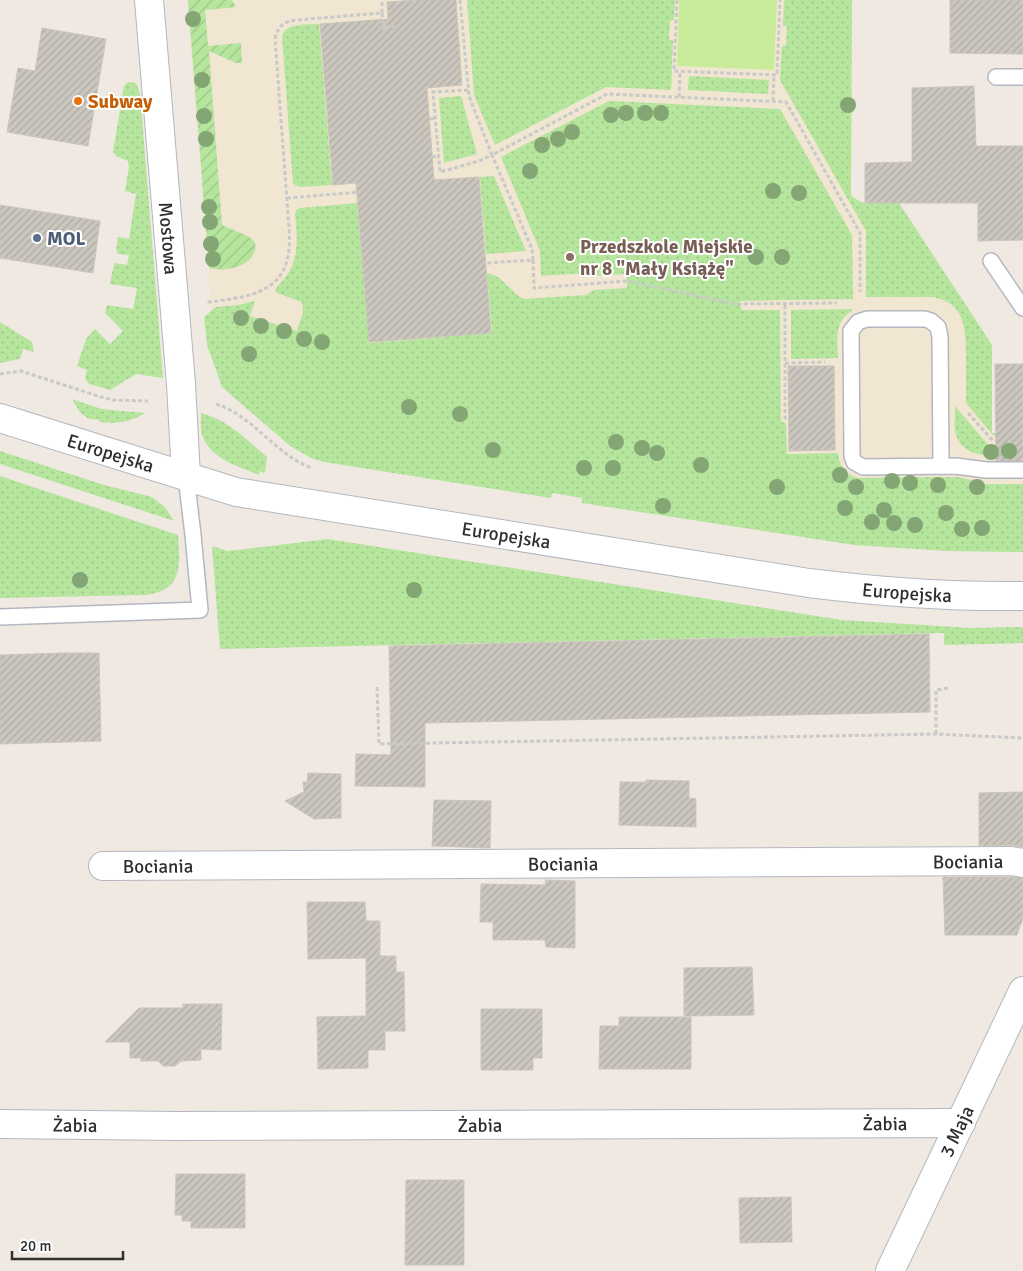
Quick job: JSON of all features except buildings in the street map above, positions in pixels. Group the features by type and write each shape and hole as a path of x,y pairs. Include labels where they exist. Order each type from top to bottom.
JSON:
{"street":[{"name":"Mostowa","path":"149,0 181,384 186,476"},
{"name":"Europejska","path":"0,418 236,492 809,583 902,593 1023,596"},
{"name":"Bociania","path":"103,866 1023,863"},
{"name":"3 Maja","path":"890,1271 1023,991"},
{"name":"Żabia","path":"0,1124 236,1126 961,1123"}],"lane":[{"path":"996,77 1023,77"},
{"path":"991,261 1023,308"},
{"path":"941,466 940,337 938,327 925,319 867,319 858,322 851,331 852,456 854,462 863,467 960,466 986,470 1023,470"},
{"path":"0,617 200,610 186,476"}],"path":[{"path":"382,0 384,29 395,26"},
{"path":"460,0 469,96 532,249 534,288 631,281 735,304 842,303"},
{"path":"677,0 674,71 774,75"},
{"path":"773,101 774,75 777,75 780,0"},
{"path":"204,309 209,302 238,299 258,294 269,287 278,278 285,266 290,251 275,39 278,28 284,23 296,20 382,13"},
{"path":"679,97 680,71"},
{"path":"468,90 433,92 440,172 479,161 607,94 786,102 860,233 860,293"},
{"path":"430,119 435,118"},
{"path":"432,156 438,156"},
{"path":"287,198 361,192"},
{"path":"486,263 532,260"},
{"path":"785,305 786,420"},
{"path":"785,363 825,362 826,370"},
{"path":"798,363 798,370"},
{"path":"0,374 21,371 113,400 156,401"},
{"path":"220,405 243,417 288,456 316,470"},
{"path":"377,687 378,744 936,734 1023,738"},
{"path":"936,734 936,690 948,688"}],"shaded area":[{"name":"Przedszkole Miejskie nr 8 \"Mały Książę\"","path":"187,0 852,0 851,196 863,203 899,203 992,345 992,433 1023,433 1023,493 910,493 212,319"}],"green space":[{"path":"188,0 232,0 236,7 205,10 208,46 241,43 242,63 236,63 209,51 222,225 248,237 254,241 255,245 251,258 235,268 209,268"},
{"path":"467,0 675,0 674,20 670,21 669,40 673,40 671,90 606,87 495,145 474,95"},
{"path":"679,0 777,0 774,70 677,66"},
{"path":"784,0 852,0 851,196 863,203 899,203 992,345 992,433 1023,433 1023,436 994,436 966,403 966,340 962,320 952,305 944,300 932,297 866,297 866,231 780,80 782,46 786,45 787,26 783,26"},
{"path":"319,24 332,185 300,187 293,183 282,36 288,28 293,26"},
{"path":"689,76 769,80 768,94 688,90"},
{"path":"128,82 136,83 140,93 163,378 136,374 110,390 89,384 85,378 87,370 77,366 86,339 95,329 110,344 123,331 105,313 107,305 133,309 137,288 110,284 114,264 127,265 129,255 118,254 116,250 118,237 129,239 136,194 125,191 129,167 128,161 116,156 113,152 124,86"},
{"path":"461,96 477,154 444,163 439,98"},
{"path":"609,101 780,109 852,235 853,299 739,301 742,310 780,310 781,422 786,423 787,454 838,453 839,461 843,468 857,478 959,477 986,484 1023,484 1023,552 946,551 854,545 582,503 582,498 552,493 551,498 324,462 311,458 290,446 222,387 207,345 204,317 216,307 255,301 250,316 297,331 303,312 302,302 277,293 275,290 287,275 294,260 297,245 295,213 297,209 301,208 357,203 369,343 492,333 487,273 493,274 502,280 524,299 586,295 594,290 627,288 627,274 593,276 585,273 541,276 540,251 501,157"},
{"path":"494,176 526,251 486,254 480,177"},
{"path":"852,309 839,326 837,338 838,358 791,359 791,310"},
{"path":"0,322 32,342 34,352 23,349 20,359 0,363"},
{"path":"72,399 101,409 145,413 124,422 100,422 98,419 89,419 82,414"},
{"path":"955,406 990,447 1023,447 1023,456 982,455 964,448 958,440 955,430"},
{"path":"201,413 220,420 267,457 265,473 260,471 259,475 243,469 219,457 212,451 202,435"},
{"path":"0,451 104,485 152,497 165,507 174,521 0,464"},
{"path":"0,476 178,535 178,567 173,582 166,588 145,595 0,598"},
{"path":"328,539 842,620 971,628 1023,627 1023,643 944,645 944,633 220,649 212,546 228,551"}],"place":[{"name":"Subway","path":"78,101"},
{"name":"MOL","path":"37,238"},
{"name":"Przedszkole Miejskie nr 8 \"Mały Książę\"","path":"570,257"}]}
